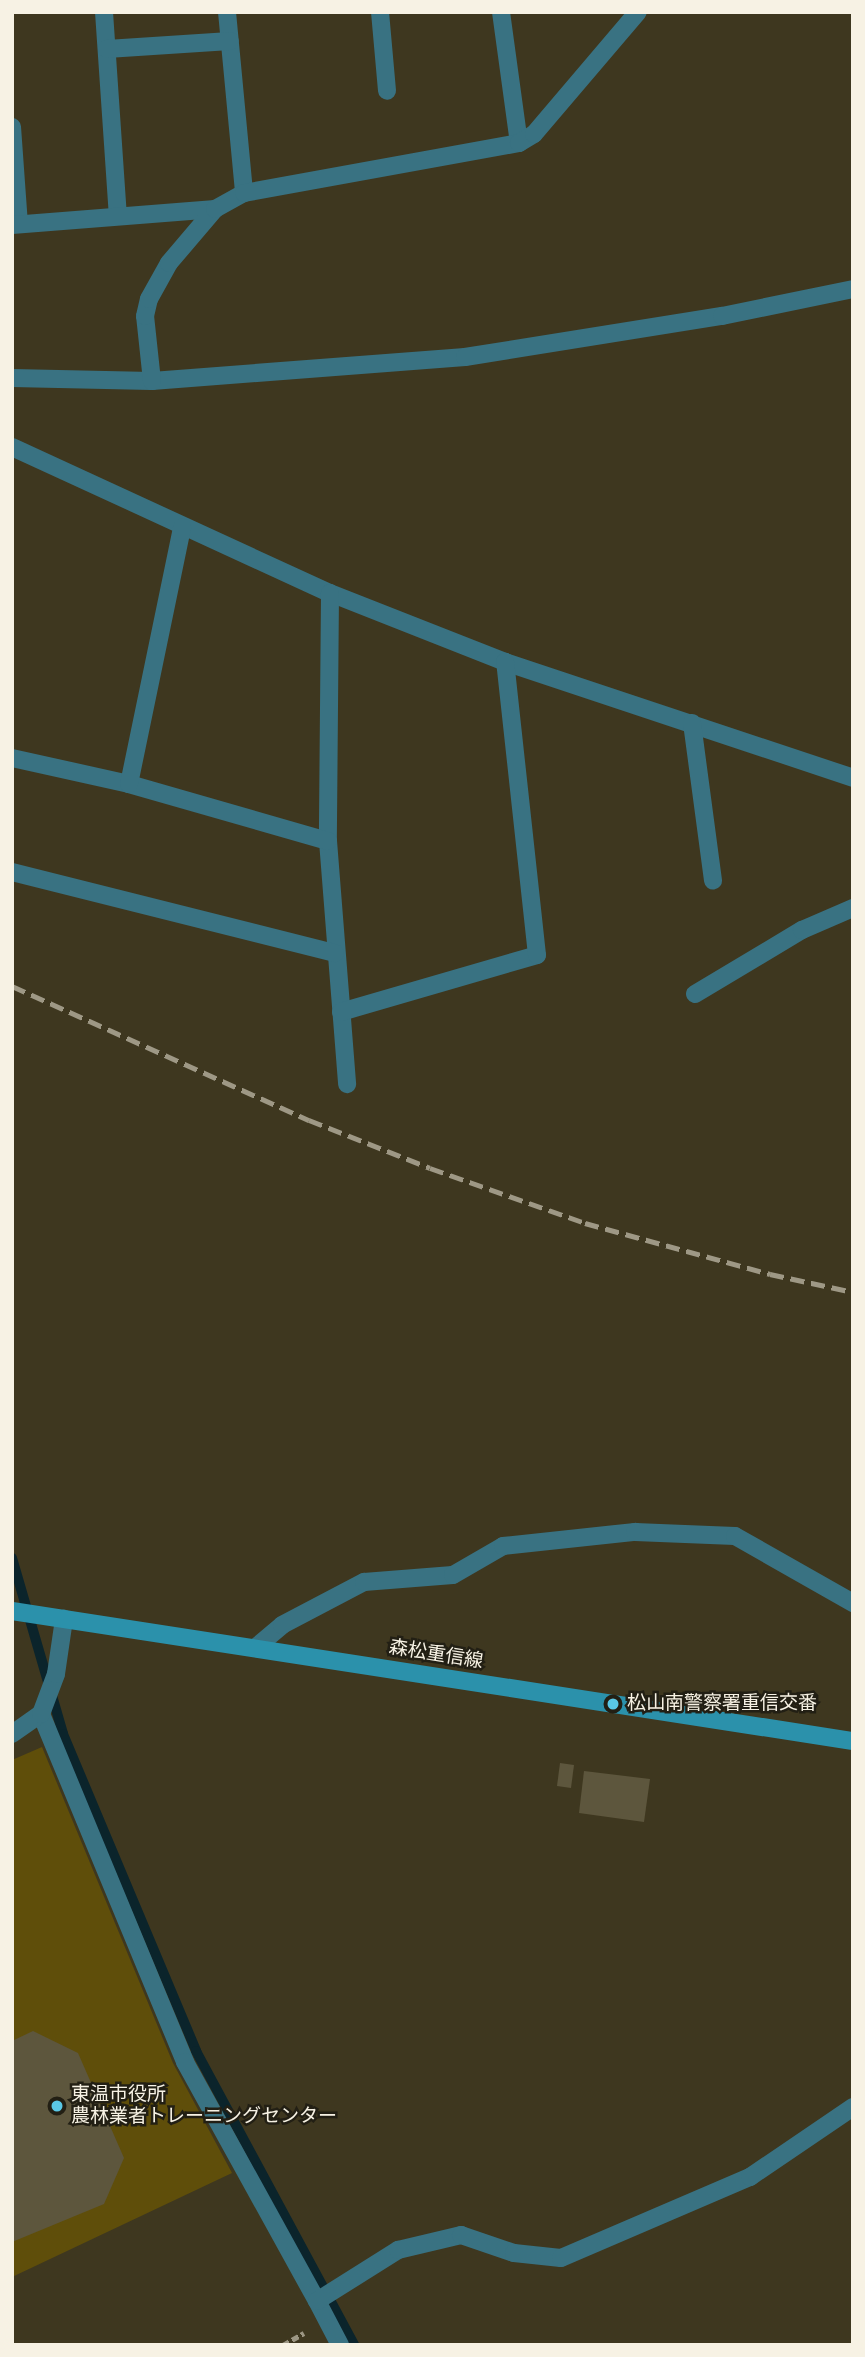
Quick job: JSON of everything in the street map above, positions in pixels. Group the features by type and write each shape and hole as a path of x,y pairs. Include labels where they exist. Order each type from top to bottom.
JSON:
{"main road":[{"name":"森松重信線","path":"12,1611 853,1741"}],"street":[{"path":"104,12 118,216"},
{"path":"227,12 244,193"},
{"path":"380,12 387,91"},
{"path":"501,12 519,143"},
{"path":"152,381 145,316 149,299 169,263 215,209 244,193 519,143 534,134 638,12"},
{"path":"107,49 230,41"},
{"path":"12,127 16,225 215,209"},
{"path":"12,379 152,381 465,357 722,316 853,289"},
{"path":"12,447 330,593 505,662 853,778"},
{"path":"129,784 182,527"},
{"path":"330,593 328,841 347,1084"},
{"path":"341,1012 537,955 505,662"},
{"path":"692,723 713,881"},
{"path":"12,758 129,784 328,841"},
{"path":"12,872 335,953"},
{"path":"695,994 802,930 853,908"},
{"path":"255,1648 282,1625 364,1582 453,1575 503,1546 635,1531 735,1536 853,1603"},
{"path":"12,1734 41,1714 56,1674 64,1619"},
{"path":"41,1714 185,2062 340,2345"},
{"path":"317,2301 398,2250 461,2235 514,2253 561,2258 610,2240 750,2177 853,2107"}],"shaded area":[{"path":"42,1747 173,2063 232,2173 12,2277 12,1760"}],"building":[{"path":"560,1763 574,1765 571,1788 557,1786"},
{"path":"584,1771 650,1779 644,1822 579,1813"},
{"name":"東温市役所 農林業者トレーニングセンター","path":"33,2031 78,2053 124,2158 104,2204 12,2242 12,2041"}],"waterway":[{"path":"12,1558 63,1734 196,2051 354,2345"}],"railway":[{"path":"12,986 309,1120 430,1168 585,1223 770,1274 853,1292"}],"place":[{"name":"松山南警察署重信交番","path":"613,1704"},
{"name":"東温市役所 農林業者トレーニングセンター","path":"57,2106"}]}
